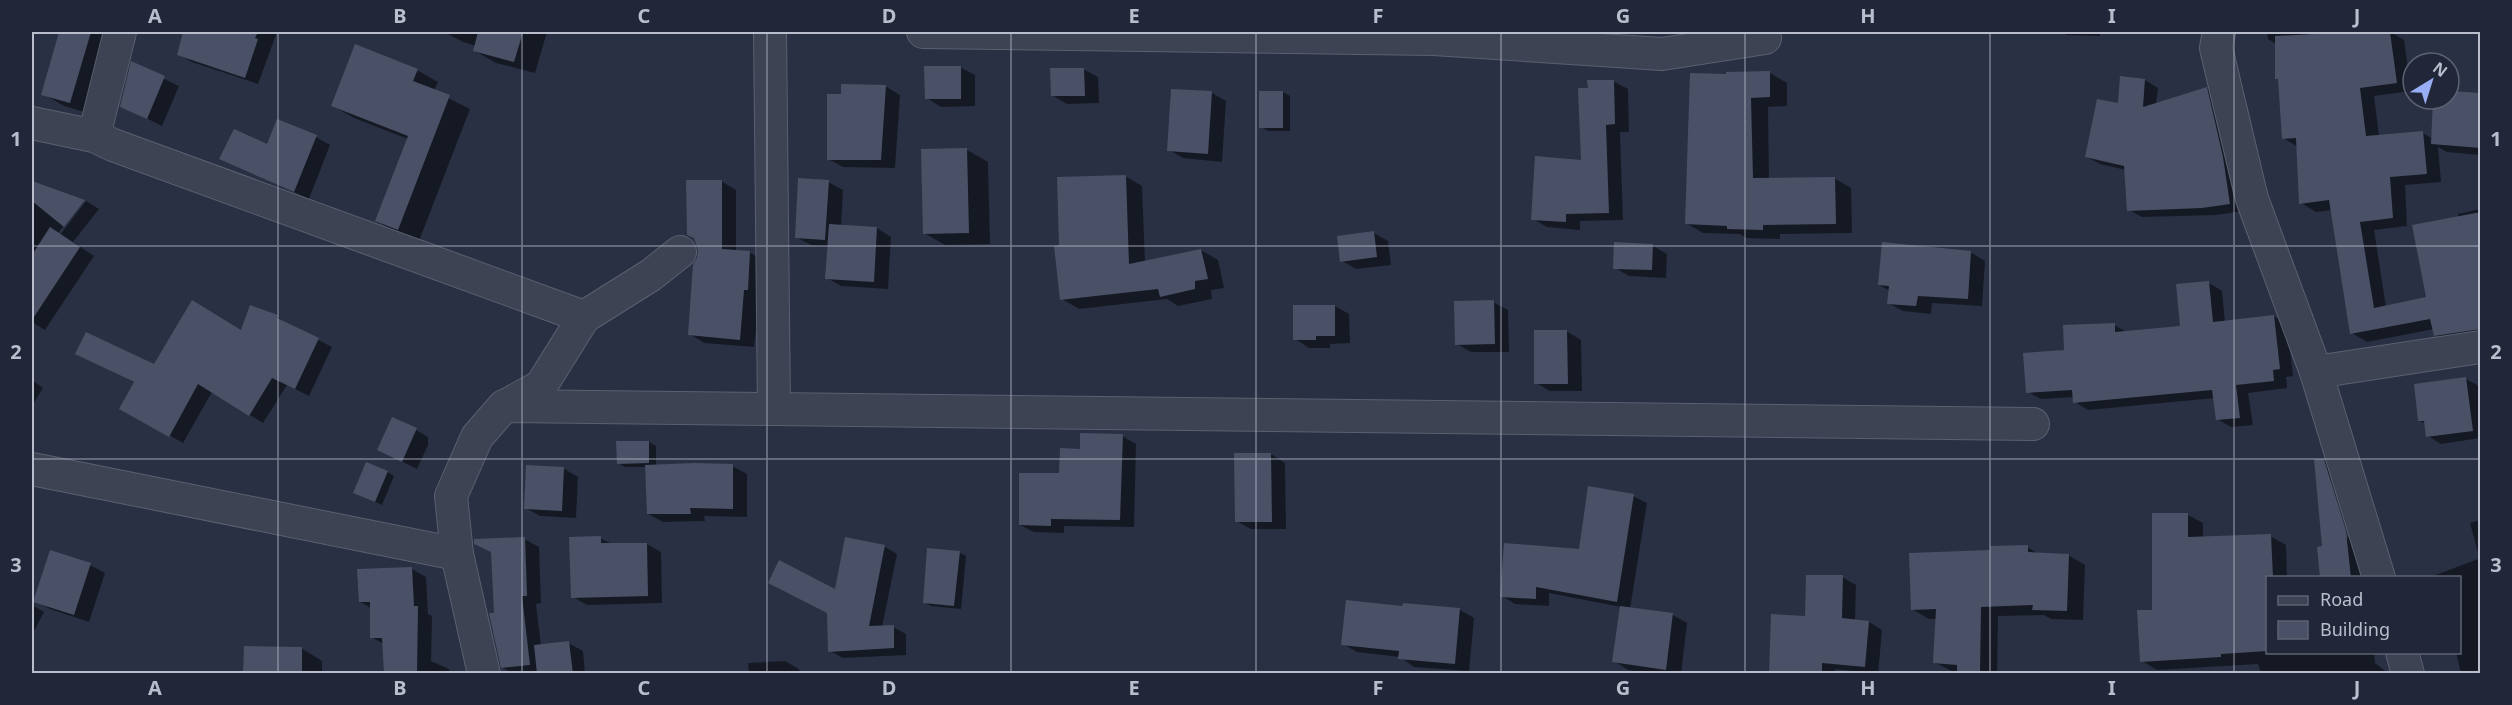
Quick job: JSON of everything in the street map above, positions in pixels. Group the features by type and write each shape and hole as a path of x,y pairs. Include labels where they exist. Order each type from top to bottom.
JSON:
{"street":[{"path":"94,136 120,32"},
{"path":"770,32 774,409"},
{"path":"923,32 1433,35 1662,54 1765,38 1764,32"},
{"path":"2219,32 2216,48 2252,199 2316,372 2378,576"},
{"path":"32,123 94,136 135,154 584,316"},
{"path":"484,674 457,554 451,496 477,437 504,406 542,386 584,316 651,275 680,252"},
{"path":"2316,372 2481,347"},
{"path":"504,406 2033,424"},
{"path":"32,469 457,554"},
{"path":"2403,654 2408,674"}],"building":[{"path":"59,32 91,32 70,103 41,95"},
{"path":"183,32 258,32 255,38 258,39 245,78 177,55"},
{"path":"478,32 523,32 514,62 473,51"},
{"path":"2390,32 2397,83 2360,88 2366,136 2423,131 2427,174 2390,177 2393,218 2360,222 2374,308 2426,297 2412,225 2481,212 2481,329 2434,336 2430,319 2350,334 2329,200 2299,204 2296,138 2282,139 2278,79 2275,79 2275,36"},
{"path":"355,44 418,69 413,81 450,95 398,230 375,221 408,136 331,106"},
{"path":"131,61 165,76 147,119 120,107"},
{"path":"924,66 961,66 961,99 925,99"},
{"path":"1050,68 1084,68 1085,96 1051,96"},
{"path":"1770,71 1770,97 1751,98 1753,178 1835,177 1836,224 1763,225 1763,230 1685,224 1690,73 1726,74 1726,72"},
{"path":"2120,76 2145,79 2143,107 2207,87 2223,157 2230,204 2202,208 2127,211 2124,166 2085,157 2097,99 2118,103"},
{"path":"1587,80 1614,80 1615,124 1606,125 1609,213 1566,214 1566,222 1531,220 1535,156 1581,160 1578,88 1588,88"},
{"path":"841,84 886,85 881,160 827,160 827,94 841,94"},
{"path":"1171,89 1212,91 1208,154 1167,151"},
{"path":"1259,91 1283,91 1283,128 1259,128"},
{"path":"2461,92 2481,93 2481,148 2431,144 2432,111 2461,111"},
{"path":"277,119 317,135 294,192 219,159 234,129 267,144"},
{"path":"967,148 969,233 923,234 921,149"},
{"path":"1126,175 1129,264 1201,249 1208,279 1195,281 1195,289 1160,297 1158,289 1060,300 1054,246 1059,245 1057,177"},
{"path":"798,178 829,180 825,240 795,238"},
{"path":"686,180 722,180 722,249 750,251 748,290 744,290 740,340 688,335 693,264 698,250 694,238 687,235"},
{"path":"32,181 85,200 64,227 32,201"},
{"path":"829,224 877,227 874,282 825,279"},
{"path":"50,227 80,247 32,320 32,255"},
{"path":"1374,231 1377,257 1340,262 1337,236"},
{"path":"1614,242 1653,244 1652,270 1613,269"},
{"path":"1882,242 1971,251 1968,299 1918,296 1916,306 1887,304 1889,286 1878,285"},
{"path":"2209,281 2213,322 2274,315 2280,369 2273,370 2274,381 2236,385 2240,418 2216,420 2212,390 2073,403 2072,390 2026,393 2023,353 2064,350 2063,325 2115,323 2115,332 2180,326 2176,284"},
{"path":"192,300 241,330 250,305 278,315 277,318 319,338 295,389 272,378 249,416 198,384 169,437 119,409 134,382 75,354 86,332 154,364"},
{"path":"1494,300 1495,344 1455,345 1454,301"},
{"path":"1293,305 1335,305 1335,336 1316,336 1316,340 1293,340"},
{"path":"1534,330 1567,330 1568,384 1534,384"},
{"path":"2466,377 2473,431 2426,437 2424,421 2418,421 2414,384"},
{"path":"392,417 417,428 402,462 377,450"},
{"path":"1080,433 1123,434 1120,520 1051,519 1051,526 1019,525 1019,473 1059,473 1060,448 1080,449"},
{"path":"616,441 649,441 649,463 617,464"},
{"path":"1234,453 1271,453 1272,522 1235,522"},
{"path":"2314,459 2324,459 2346,531 2351,576 2320,576 2317,547 2322,546"},
{"path":"366,462 388,471 375,502 353,493"},
{"path":"733,464 733,509 690,508 691,514 647,514 645,465"},
{"path":"526,465 564,467 562,511 524,509"},
{"path":"1588,486 1634,494 1617,602 1536,587 1536,599 1500,597 1504,543 1579,549"},
{"path":"2152,513 2188,513 2188,537 2271,534 2273,576 2266,576 2266,651 2221,654 2221,657 2140,662 2137,610 2152,610"},
{"path":"601,536 601,543 647,543 648,596 571,598 569,537"},
{"path":"525,537 527,596 522,596 530,665 501,668 489,613 494,613 491,552 474,544 474,539"},
{"path":"845,537 885,545 869,626 894,625 894,648 828,652 827,613 768,583 779,560 835,589"},
{"path":"2028,545 2028,552 2069,554 2067,611 2032,610 2033,605 1981,607 1980,674 1957,674 1957,665 1933,663 1936,609 1911,610 1909,553 1990,550 1990,546"},
{"path":"927,548 960,551 954,606 923,603"},
{"path":"50,550 91,563 74,615 33,602"},
{"path":"412,567 414,606 418,606 417,674 384,674 382,638 370,638 370,602 359,602 357,569"},
{"path":"1806,575 1843,575 1842,618 1869,621 1865,667 1822,663 1822,674 1769,674 1771,614 1805,616"},
{"path":"1346,600 1402,606 1403,603 1460,608 1455,664 1398,659 1399,651 1341,645"},
{"path":"1620,606 1673,613 1666,670 1612,662"},
{"path":"569,641 573,674 537,674 534,645"},
{"path":"244,646 302,647 302,674 243,674"}]}
